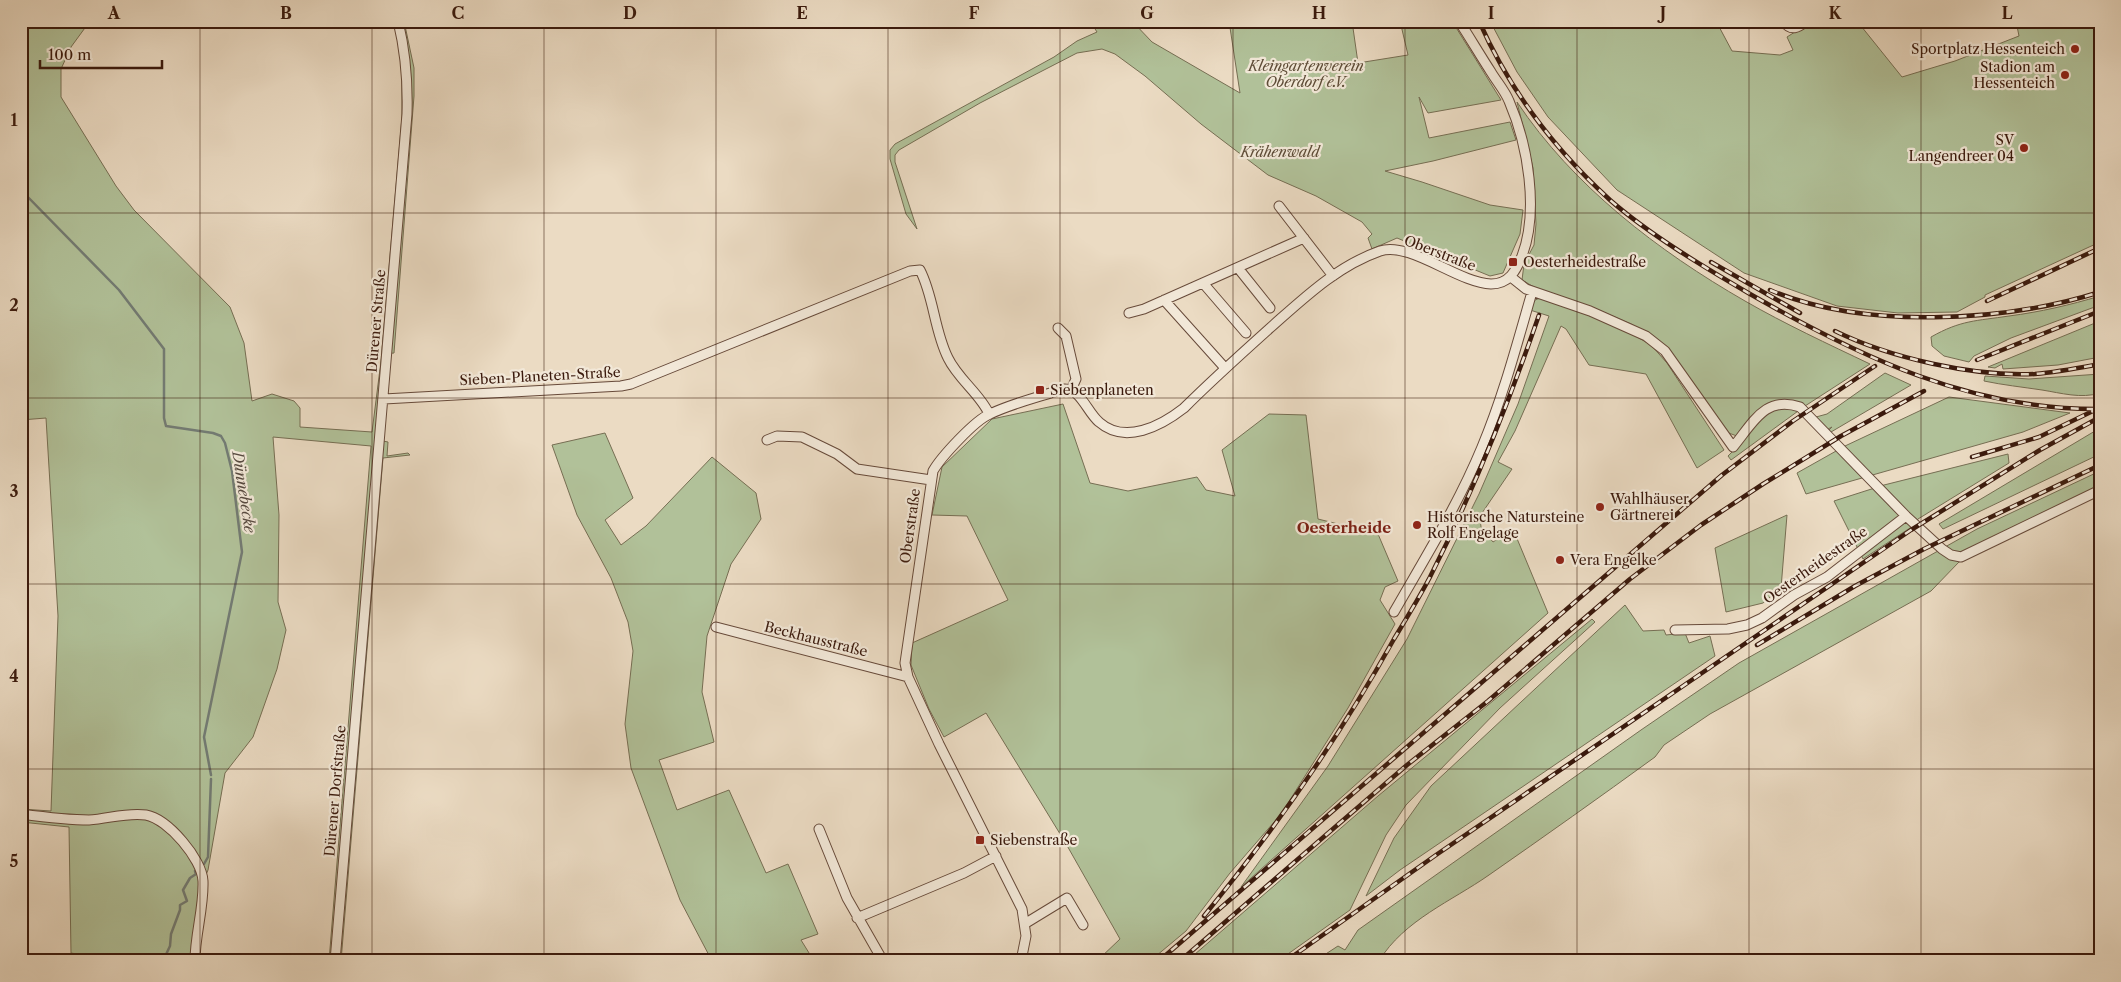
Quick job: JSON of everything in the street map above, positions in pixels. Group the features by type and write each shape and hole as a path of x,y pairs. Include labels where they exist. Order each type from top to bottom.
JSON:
{"street":[{"name":"Dürener Straße","path":"363,624 384,399 407,114 408,74 405,48 398,21"},
{"path":"1459,21 1508,100 1525,159 1530,204 1528,237 1518,265 1511,277 1532,292 1590,310 1646,336 1665,351 1733,447 1765,409 1776,403 1788,403 1800,407 1906,516 1942,549 1951,555 1961,557 2100,490"},
{"path":"1783,21 1787,26 1797,28 1807,21"},
{"path":"1280,206 1333,276"},
{"path":"1129,313 1144,309 1304,238"},
{"name":"Oberstraße","path":"1026,923 1022,909 939,744 908,677 905,663 931,480 938,462 989,414 1063,389 1072,390 1076,393 1097,421 1117,432 1141,431 1153,428 1169,420 1225,368 1333,276 1357,260 1384,250 1406,252 1479,282 1496,284 1511,277"},
{"path":"1238,268 1272,310 1282,318"},
{"name":"Sieben-Planeten-Straße","path":"384,399 632,384 776,324 910,271 920,270 927,284 933,317 947,357 954,370 987,409 989,414"},
{"path":"1203,283 1246,333"},
{"path":"1394,612 1466,482 1482,447 1508,376 1532,292"},
{"path":"1164,300 1225,368"},
{"path":"1058,328 1066,336 1076,378 1072,390"},
{"path":"767,440 777,436 802,437 837,454 857,469 931,480"},
{"name":"Oesterheidestraße","path":"1675,630 1728,629 1747,625 1767,615 1794,595 1827,577 1906,516"},
{"name":"Dürener Dorfstraße","path":"334,961 363,624"},
{"name":"Beckhausstraße","path":"716,628 908,677"},
{"path":"21,814 89,820 130,814 147,815 164,824 177,835 186,847 203,879 195,961"},
{"path":"819,830 846,898 883,961"},
{"path":"857,918 964,873 996,856"},
{"path":"1021,961 1025,945 1026,923 1067,898 1083,925"}],"green space":[{"path":"21,21 90,21 71,47 61,69 61,97 116,186 134,210 230,307 244,343 252,401 272,394 294,401 300,408 300,427 372,432 381,361 402,117 402,64 394,21 404,21 414,68 414,96 394,353 383,354 383,441 388,442 387,456 408,453 410,455 383,458 341,961 329,961 371,446 273,437 279,515 278,602 286,630 277,669 253,737 225,773 208,870 201,887 192,961 116,961 71,953 69,827 21,822 21,809 51,811 58,616 46,418 21,420"},
{"path":"1090,21 1132,21 1152,42 1240,93 1229,21 1352,21 1358,63 1408,55 1400,21 1452,21 1501,100 1428,113 1419,97 1429,138 1510,122 1516,140 1385,171 1490,205 1523,210 1520,234 1503,273 1490,276 1397,238 1372,249 1368,238 1372,234 1362,222 1316,196 1268,175 1201,124 1145,76 1115,54 1102,49 1077,53 980,103 899,150 895,155 895,162 917,229 906,214 890,159 890,150 895,144 1054,57 1077,41 1097,32"},
{"path":"1490,21 1504,21 1505,27 1529,21 1716,21 1732,51 1780,55 1793,50 1787,37 1812,21 1857,21 1902,77 1955,61 2019,36 2016,21 2100,21 2100,242 1985,295 1985,297 1957,312 1898,313 1837,306 1744,273 1617,190 1548,117 1517,72"},
{"path":"1517,102 1539,133 1564,162 1591,189 1649,238 1713,282 1745,301 1791,326 1870,364 1805,406 1731,460 1728,456 1745,439 1726,432 1654,337 1631,324 1594,308 1539,290 1522,280 1524,264 1534,245 1536,224 1533,168"},
{"path":"2100,296 2100,305 2011,338 1974,356 1969,362 1944,356 1932,346 1931,337 1960,324 2044,310"},
{"path":"1542,298 1620,327 1651,345 1667,363 1724,450 1697,468 1646,374 1589,365 1566,329 1561,326 1515,431 1498,462 1512,469 1480,516 1481,527 1493,542 1513,529 1548,613 1241,887 1328,766 1407,639 1479,494 1518,404 1549,316 1530,310 1534,301"},
{"path":"2100,321 2100,357 2058,365 2003,369 2002,364 1995,368 1988,367"},
{"path":"1885,373 1911,385 1831,432 1829,430 1832,427 1828,429 1816,417 1827,414"},
{"path":"2100,374 2100,393 2093,395 2064,394 1984,381 1985,376 2029,379"},
{"path":"1949,397 2070,413 2023,432 1806,494 1797,473 1845,446"},
{"path":"1063,404 1090,483 1128,491 1197,477 1206,490 1235,496 1222,450 1269,414 1306,415 1318,519 1378,534 1398,581 1385,587 1380,600 1395,624 1348,708 1281,814 1230,873 1186,931 1156,956 1155,961 1100,961 1099,959 1120,939 1065,842 986,713 944,737 929,709 911,665 912,643 1008,600 967,516 932,515 942,467 992,419"},
{"path":"2100,428 2100,454 1943,529 1939,524"},
{"path":"605,433 633,498 605,520 621,545 646,526 712,457 756,493 761,519 731,564 707,636 702,692 714,742 659,760 677,810 729,790 766,873 788,864 818,934 801,940 814,961 712,961 680,900 631,768 625,724 633,651 628,622 611,578 577,515 552,445"},
{"path":"2008,454 2009,463 1918,519 1910,528 1863,559 1834,501 1884,485"},
{"path":"2100,471 2100,493 1959,562 1931,591 1710,714 1664,745 1655,757 1593,802 1489,875 1415,923 1389,947 1379,961 1315,961 1338,946 1345,950 1358,930 1739,663 1977,529"},
{"path":"1787,515 1781,588 1763,603 1726,612 1715,548"},
{"path":"1625,605 1643,631 1664,630 1666,635 1685,633 1689,643 1710,636 1715,656 1400,870 1366,896 1394,838 1431,786"},
{"path":"1592,619 1595,622 1500,708 1406,805 1386,835 1350,910 1278,961 1187,961 1378,796"}],"waterway":[{"name":"Dünnebecke","path":"21,190 119,290 164,349 164,418 166,426 213,433 221,436 225,443 232,471 242,552 204,737 211,775"},
{"name":"Dünnebecke","path":"204,864 208,857 211,779"},
{"name":"Dünnebecke","path":"163,961 170,946 171,934 180,905 187,901 183,890 190,878 196,874 195,871"}],"railway":[{"path":"1479,21 1504,71 1552,139 1610,200 1660,238 1696,262 1833,339 1918,376 1962,390 2006,400 2052,407 2100,409"},
{"path":"1987,301 2100,248"},
{"path":"1711,262 1800,313"},
{"path":"1770,290 1807,303 1847,311 1890,316 1934,317 1978,315 2021,310 2100,292"},
{"path":"1977,360 2100,311"},
{"path":"1204,916 1256,850 1305,782 1373,676 1430,577 1475,480 1515,382 1539,315"},
{"path":"1835,331 1881,350 1959,369 2011,374 2035,374 2100,364"},
{"path":"1159,961 1722,475 1793,421 1875,366"},
{"path":"1180,961 1407,765 1488,701 1630,579 1701,525 1763,484 1841,436 1924,391"},
{"path":"1972,457 2039,437 2095,410"},
{"path":"1286,961 1436,855 1911,530 2040,450 2100,417"},
{"path":"1757,645 1855,586 1924,549 2100,465"}],"place":[{"name":"Sportplatz Hessenteich","path":"2075,49"},
{"name":"Stadion am Hessenteich","path":"2065,75"},
{"name":"SV Langendreer 04","path":"2024,148"},
{"name":"Oesterheidestraße","path":"1513,262"},
{"name":"Siebenplaneten","path":"1040,390"},
{"name":"Wahlhäuser Gärtnerei","path":"1600,507"},
{"name":"Historische Natursteine Rolf Engelage","path":"1417,525"},
{"name":"Vera Engelke","path":"1560,560"},
{"name":"Siebenstraße","path":"980,840"}],"district":[{"name":"Oesterheide","path":"1344,527"}],"park label":[{"name":"Kleingartenverein Oberdorf e.V.","path":"1306,74"},
{"name":"Krähenwald","path":"1280,152"}]}
